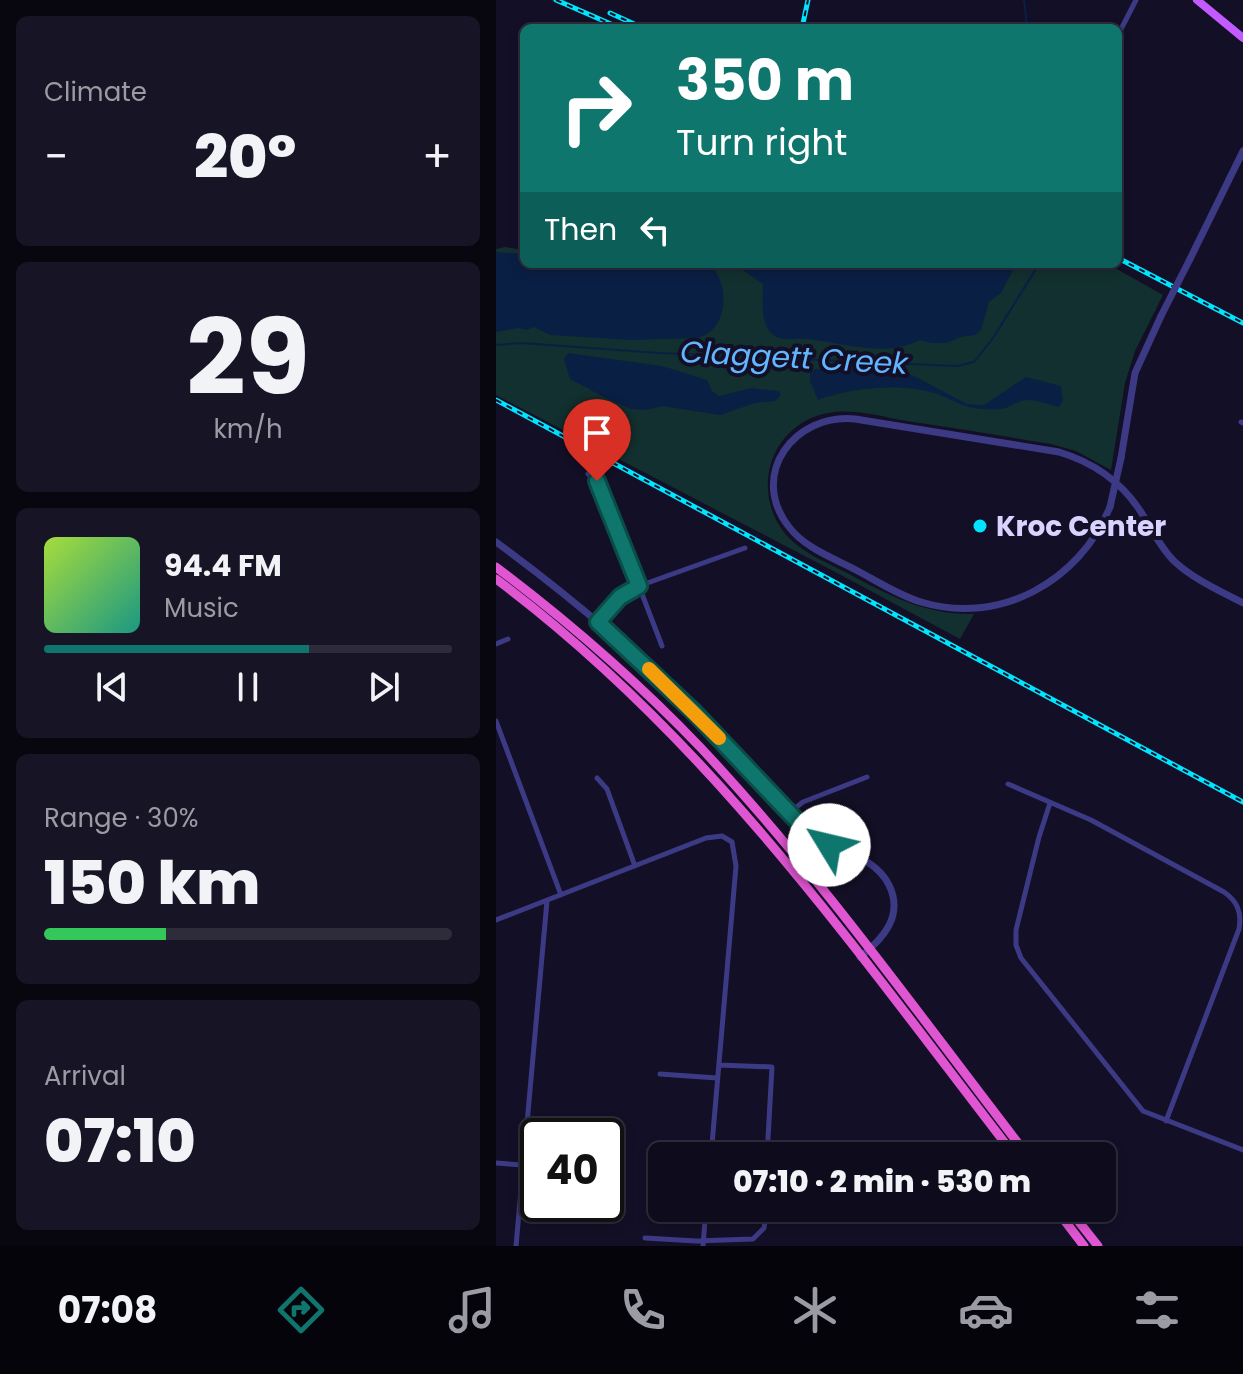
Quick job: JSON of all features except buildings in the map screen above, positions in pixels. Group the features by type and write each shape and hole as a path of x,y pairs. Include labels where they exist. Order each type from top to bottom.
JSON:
{"highway":[{"path":"496,567 604,655 700,748 778,836 1017,1142"},
{"path":"496,579 600,664 675,736 760,829 1004,1142"},
{"path":"1066,1222 1084,1246"},
{"path":"1079,1222 1098,1246"}],"main road":[{"path":"1197,0 1243,38"}],"street":[{"path":"1122,27 1136,0"},
{"path":"1243,151 1135,373 1121,458 1110,507 1094,538 1078,559 1043,587 1020,598 989,606 948,607 905,596 798,538 778,508 775,475 786,448 804,429 831,419 855,419 1067,455 1106,474 1130,497 1175,562 1243,603"},
{"path":"588,474 601,488 662,646"},
{"path":"496,542 598,622 695,713 812,835 877,869 888,884 894,904 892,920 888,931 860,957"},
{"path":"598,622 620,597 639,586 745,548"},
{"path":"496,644 508,639"},
{"path":"496,721 561,895"},
{"path":"789,813 803,802 867,777"},
{"path":"597,778 607,789 635,866"},
{"path":"1008,784 1091,820 1224,892 1239,909 1239,929 1166,1121"},
{"path":"1050,803 1016,930 1018,952 1137,1106 1148,1115 1243,1150"},
{"path":"496,920 706,838 718,836 729,839 735,849 736,866 712,1142"},
{"path":"528,1118 547,901"},
{"path":"719,1065 772,1067 768,1142"},
{"path":"660,1074 717,1078"},
{"path":"496,1163 520,1168"},
{"path":"516,1246 520,1202"},
{"path":"703,1243 705,1222"},
{"path":"645,1238 703,1243 748,1240 756,1238 766,1222"}],"green space":[{"path":"496,249 520,249 520,268 1115,268 1163,295 1135,351 1125,383 1111,470 1076,451 1051,444 848,412 821,415 805,421 786,437 776,451 769,474 769,498 776,520 791,540 819,559 894,597 924,608 974,614 960,639 496,395"}],"water":[{"path":"496,252 520,254 520,268 712,268 721,283 723,306 720,317 707,334 696,338 632,340 550,335 534,327 496,332"},
{"path":"740,268 1013,270 1001,293 989,302 981,330 975,335 946,343 920,340 879,349 774,336 767,328 764,316 763,284"},
{"path":"568,353 662,366 707,380 712,391 719,396 751,388 779,391 781,395 775,401 755,403 720,415 663,406 631,409 570,379 564,359"},
{"path":"815,369 890,370 912,375 967,404 984,405 1026,377 1061,386 1063,401 1059,407 1029,400 1003,409 981,409 927,391 895,387 862,389 818,400 810,381 810,373"}],"waterway":[{"name":"Claggett Creek","path":"1024,0 1027,24"},
{"name":"Claggett Creek","path":"496,345 522,343 659,353 957,366 974,362 993,338 1037,268"}],"railway":[{"path":"556,0 611,24"},
{"path":"803,24 808,0"},
{"path":"610,13 634,24"},
{"path":"1122,260 1243,323"},
{"path":"496,400 1243,802"}],"slow traffic":[{"path":"649,669 719,738"}],"place":[{"name":"Kroc Center","path":"980,526"}],"route":[{"path":"597,481 639,586 620,597 598,622 695,713 800,824 829,845"}]}
